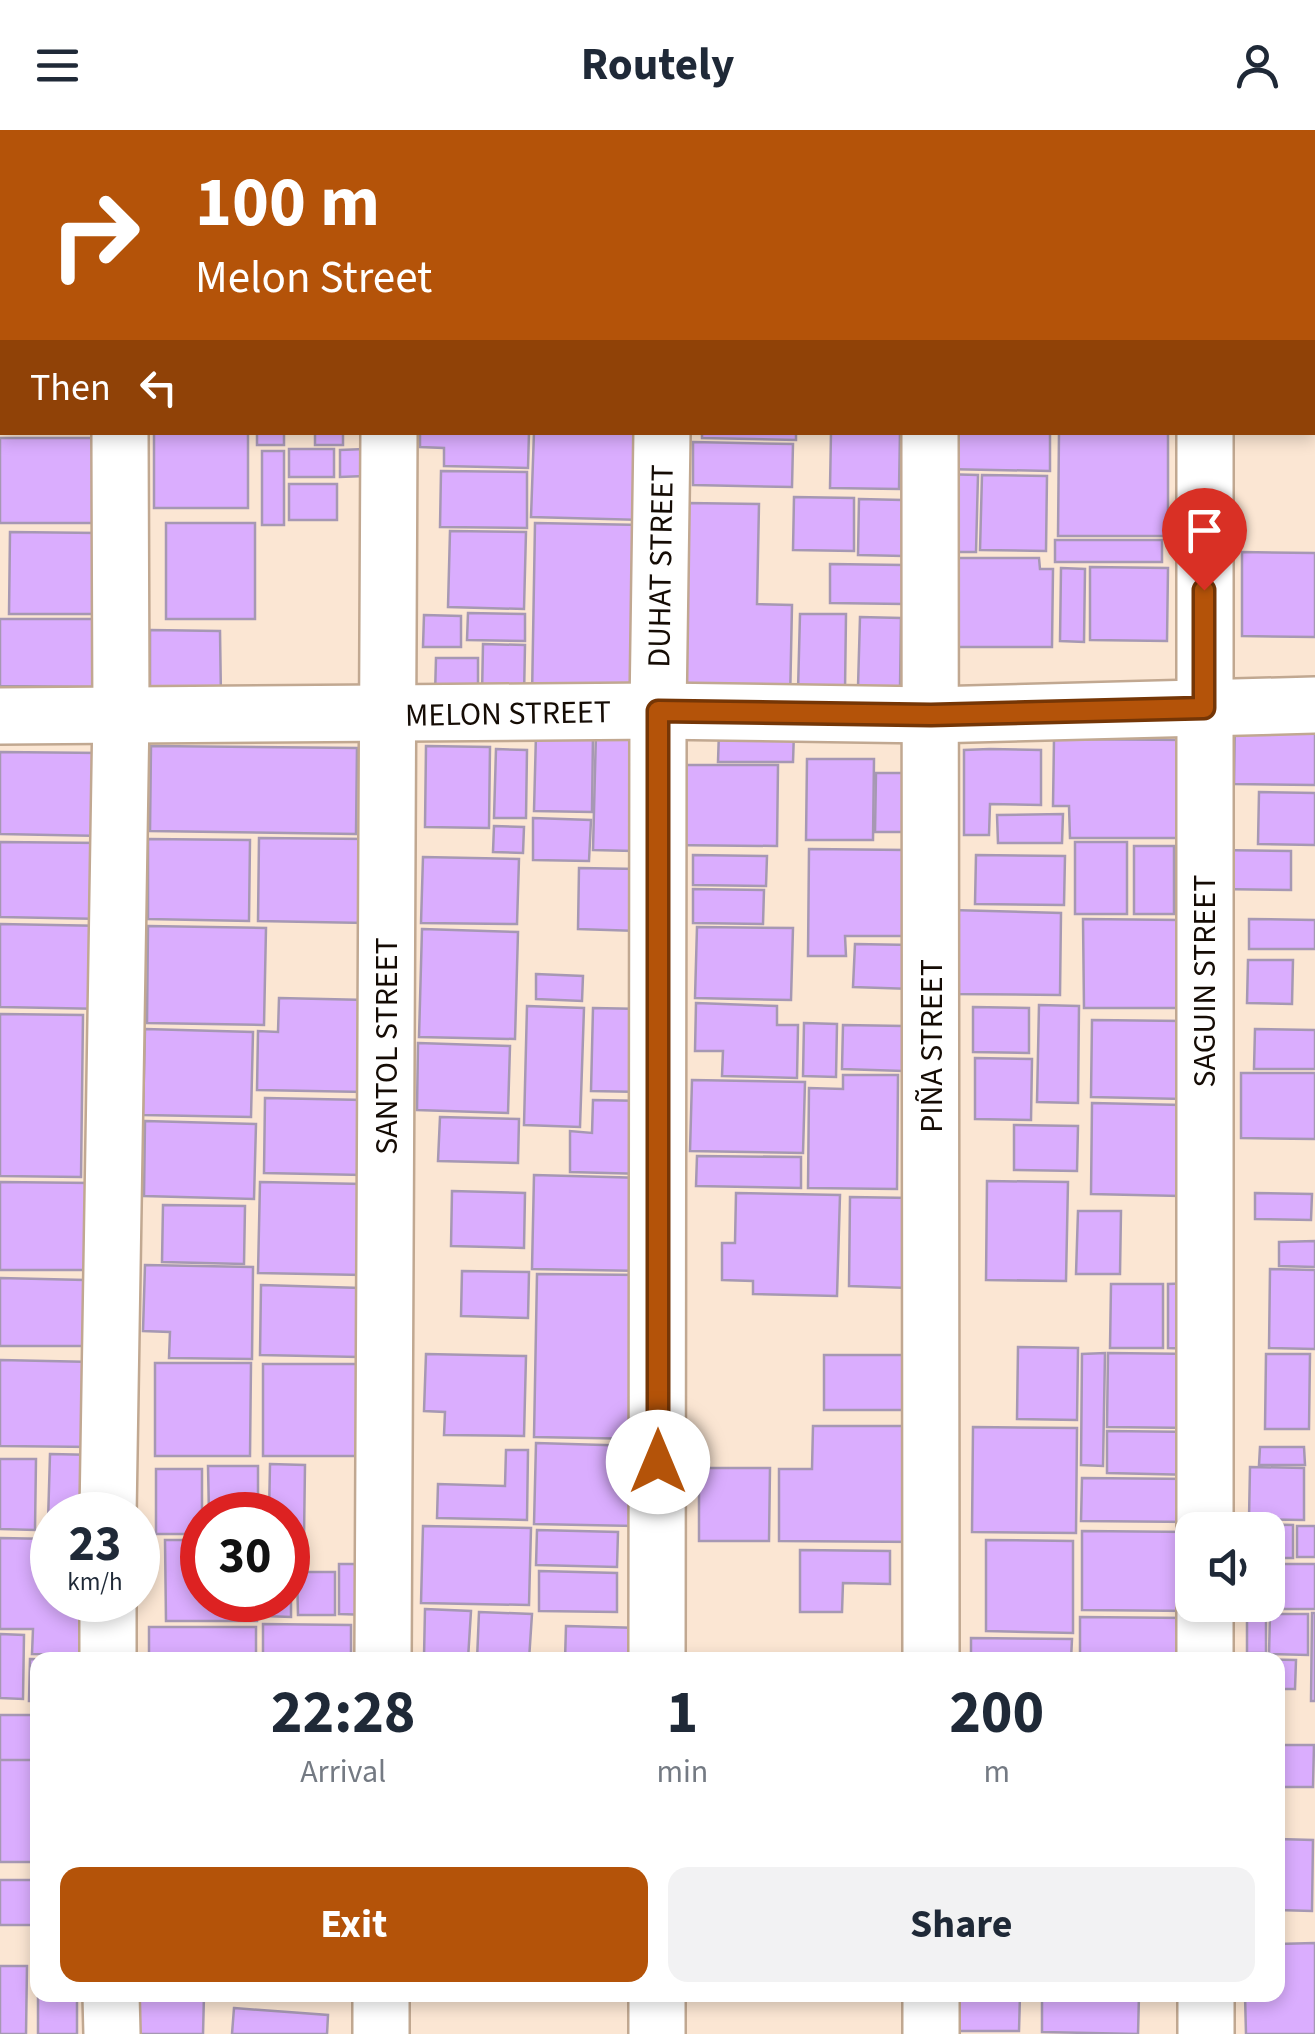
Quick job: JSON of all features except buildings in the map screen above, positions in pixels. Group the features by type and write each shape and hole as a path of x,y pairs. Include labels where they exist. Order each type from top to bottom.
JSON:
{"street":[{"path":"108,1492 121,713 120,435"},
{"name":"SANTOL STREET","path":"383,1652 389,435"},
{"name":"DUHAT STREET","path":"657,1652 662,435"},
{"name":"PIÑA STREET","path":"930,435 931,1652"},
{"name":"SAGUIN STREET","path":"1205,435 1205,1512"},
{"name":"MELON STREET","path":"0,716 658,711 931,715 1315,705"},
{"path":"108,1622 108,1652"},
{"path":"1205,1622 1205,1652"},
{"path":"112,2002 112,2034"},
{"path":"381,2002 381,2034"},
{"path":"657,2002 657,2034"},
{"path":"930,2034 931,2002"},
{"path":"1206,2002 1206,2034"}],"route":[{"path":"658,1462 658,711 931,715 1204,708 1204,590"}]}
